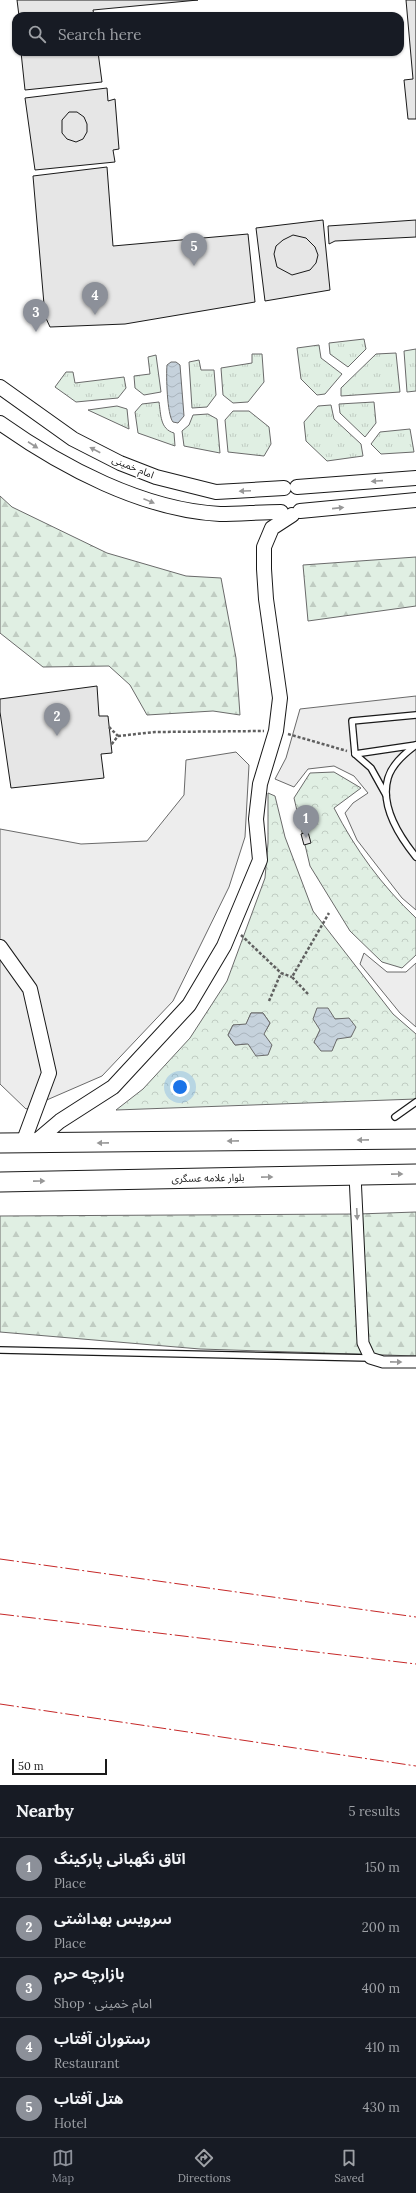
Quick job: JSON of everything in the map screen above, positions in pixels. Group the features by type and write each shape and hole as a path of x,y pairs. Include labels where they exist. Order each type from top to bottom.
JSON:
{"highway":[{"path":"0,1143 416,1139"},
{"name":"بلوار علامه عسگری","path":"0,1182 416,1174"}],"street":[{"name":"امام خمینی","path":"0,387 73,439 120,463 156,476 216,492 416,478"},
{"path":"0,423 48,455 98,480 158,504 219,514 291,513 416,500"},
{"path":"28,1143 113,1087 189,1005 224,946 260,860 256,819 260,784 276,731 280,698 266,599 264,547 272,528 291,513 303,508 305,499 290,488 277,499 291,513"},
{"path":"0,947 30,989 49,1073 28,1143"},
{"path":"355,1175 364,1343 370,1358 383,1362 416,1362"}],"lane":[{"path":"416,715 352,721 355,754 371,768 386,795 391,817 416,857"},
{"path":"355,754 416,745"},
{"path":"386,795 388,777 404,754 416,745"},
{"path":"395,1117 416,1102"},
{"path":"0,1350 370,1358"}],"path":[{"path":"109,727 118,736"},
{"path":"111,745 118,736 155,732 276,731 355,754"},
{"path":"292,977 329,914"},
{"path":"232,927 281,973 292,977 308,994"},
{"path":"269,1001 281,973"}],"green space":[{"path":"364,339 366,349 348,367 330,354 329,343"},
{"path":"319,345 321,358 342,374 325,394 317,395 301,379 297,348"},
{"path":"416,349 416,391 407,392 404,351"},
{"path":"396,353 400,392 341,396 341,388 376,354"},
{"path":"252,354 262,354 264,382 248,402 233,403 223,395 221,368 252,363"},
{"path":"156,355 161,392 144,395 135,388 134,376 150,374 148,357"},
{"path":"199,360 201,370 214,370 216,395 207,407 192,408 189,362"},
{"path":"66,372 73,372 75,383 124,377 126,388 118,398 76,402 55,387"},
{"path":"159,402 162,421 169,431 174,433 175,446 138,433 135,412 142,404"},
{"path":"374,402 376,423 365,437 340,413 339,404"},
{"path":"331,405 334,419 361,444 363,456 327,461 306,441 304,422 318,406"},
{"path":"117,406 127,409 129,429 88,410"},
{"path":"233,411 249,411 269,427 271,444 264,456 228,452 225,420"},
{"path":"208,414 217,419 220,453 184,446 182,431 189,425 193,415"},
{"path":"410,429 414,452 381,454 371,444 380,432"},
{"path":"0,496 12,507 107,553 186,576 221,578 236,658 240,715 213,711 147,715 130,685 109,666 43,667 0,633"},
{"path":"416,557 416,606 308,621 303,565"},
{"path":"334,772 361,788 334,808 342,823 370,866 392,893 416,918 416,955 402,968 382,962 350,931 310,866 294,798 310,773"},
{"path":"268,793 275,796 285,837 313,911 393,1014 416,1034 416,1099 116,1110 143,1089 190,1038 227,981 265,878 268,843","holes":["251,1013 263,1013 270,1023 264,1033 252,1042 235,1045 228,1035 233,1025 246,1025","335,1019 349,1019 337,1039 314,1043 320,1030"]},
{"path":"416,1212 416,1356 200,1349 0,1332 0,1216 358,1214"}],"shaded area":[{"path":"416,696 416,910 402,898 357,840 345,813 353,803 368,793 354,776 334,766 308,769 294,787 275,779 286,758 300,709"},
{"path":"236,752 249,765 245,837 229,887 173,1001 102,1076 26,1109 0,1084 0,829 81,844 147,841 184,795 186,760"},
{"path":"364,953 387,972 406,972 416,963 416,1027 400,1013 360,964"}],"water":[{"path":"171,362 176,362 180,365 184,416 178,423 173,422 168,404 167,365"},
{"path":"317,1008 328,1008 335,1019 349,1018 356,1027 351,1037 337,1039 332,1051 321,1051 314,1042 320,1030 313,1019"},
{"path":"251,1013 263,1013 270,1023 264,1034 272,1045 268,1055 256,1056 248,1044 235,1045 228,1035 233,1025 246,1024"}],"building":[{"path":"17,0 198,0 93,10 93,12 18,12"},
{"path":"406,0 416,0 416,119 408,119 404,80 413,79"},
{"path":"21,56 99,56 102,82 25,90"},
{"path":"107,88 108,101 115,99 119,149 113,150 115,162 35,170 25,98"},
{"path":"69,112 77,112 84,117 87,124 87,132 83,139 76,142 67,139 62,133 62,120"},
{"path":"107,167 113,246 248,234 255,302 125,324 50,327 45,316 33,176"},
{"path":"323,220 330,290 265,301 256,228"},
{"path":"416,220 416,237 335,241 329,244 328,226"},
{"path":"293,235 306,238 315,247 318,255 316,263 310,270 292,275 277,267 274,254 276,246 283,240"},
{"path":"97,686 99,716 108,716 112,753 101,754 104,778 11,788 0,712 0,699"},
{"path":"308,832 311,843 304,845 301,834"}],"power":[{"path":"0,1559 416,1617"},
{"path":"0,1614 416,1664"},
{"path":"0,1704 416,1766"}],"place":[{"name":"هتل آفتاب","path":"194,266"},
{"name":"رستوران آفتاب","path":"95,315"},
{"name":"بازارچه حرم","path":"36,332"},
{"name":"سرویس بهداشتی","path":"57,736"},
{"name":"اتاق نگهبانی پارکینگ","path":"306,838"}]}
